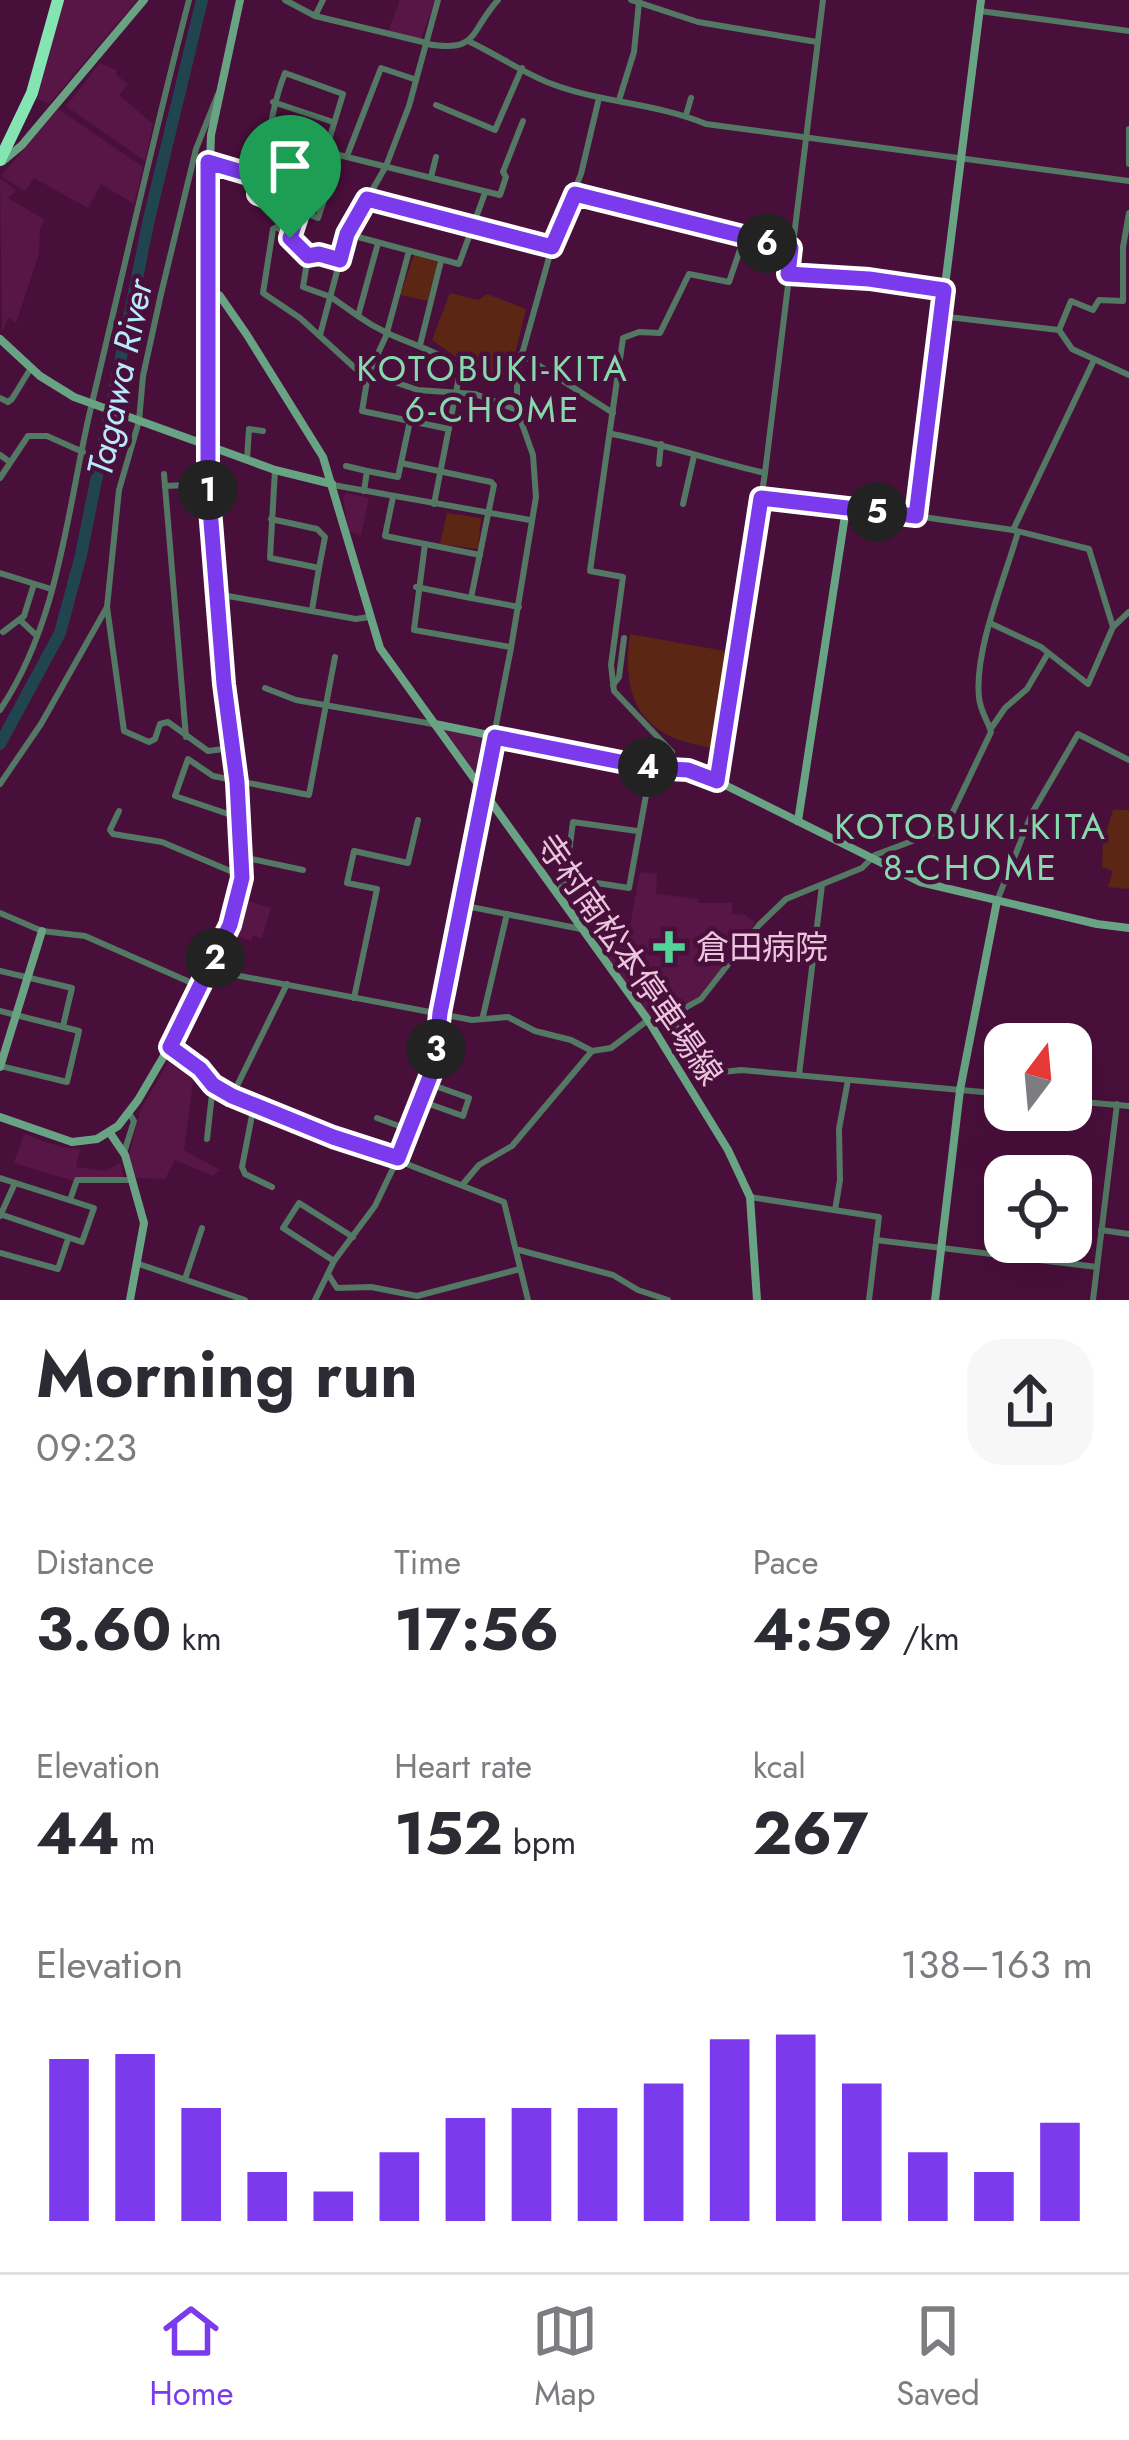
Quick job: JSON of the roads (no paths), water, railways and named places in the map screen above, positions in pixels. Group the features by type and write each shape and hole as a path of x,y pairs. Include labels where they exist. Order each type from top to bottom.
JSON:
{"highway":[{"path":"0,162 32,93 58,0"}],"main road":[{"path":"0,162 22,145 144,0"},
{"path":"0,1117 72,1142 110,1133 129,1113 201,987 230,925 242,876 208,484 208,162 240,0"},
{"path":"798,821 845,509 916,516 980,5"},
{"name":"寺村南松本停車場線","path":"210,289 220,296 304,424 333,485 380,648 648,1020 703,1104 750,1197 757,1300"},
{"path":"0,339 57,388 94,405 275,470 333,485"},
{"path":"433,724 717,781 920,882 1097,925 1129,928"},
{"path":"935,1300 960,1090 997,901"},
{"path":"0,1066 42,931"},
{"path":"110,1133 124,1153 144,1222 130,1300"}],"street":[{"path":"0,710 28,661 51,589 189,0"},
{"path":"285,0 315,16 459,47 498,0"},
{"path":"315,16 323,0"},
{"path":"320,335 347,234 386,166 409,106 437,0"},
{"path":"717,781 765,473 823,0"},
{"path":"619,100 634,52 635,1 661,4 698,22 818,42"},
{"path":"980,5 1129,31"},
{"path":"371,43 375,31"},
{"path":"468,41 550,83 706,124 1129,181"},
{"path":"326,150 343,94 285,73 273,102 258,194 318,218 381,68 413,80"},
{"path":"436,105 495,130 522,68"},
{"path":"222,90 196,149 143,376 119,490 106,607 124,731 149,742 160,724 168,722 208,751 232,748"},
{"path":"315,1300 334,1262 375,1206 435,1064 440,1013 512,647 532,520 536,467 518,410 520,354 552,247 575,194 599,98"},
{"path":"686,116 691,98"},
{"path":"273,102 334,122"},
{"path":"268,131 362,164 386,166 485,194 502,193 503,172 523,122"},
{"path":"1129,129 1129,164"},
{"path":"430,178 436,157"},
{"path":"208,162 262,178"},
{"path":"266,165 330,185"},
{"path":"347,234 459,264 485,194"},
{"path":"575,194 791,248"},
{"path":"367,199 552,247"},
{"path":"290,238 299,210"},
{"path":"1058,330 1071,301 1093,310 1099,300 1123,301 1123,247 1129,213"},
{"path":"308,256 277,227 273,230 263,293 356,369 418,390 456,392 504,402 518,410"},
{"path":"670,768 671,752 626,708 613,685 610,665 622,577 590,571 623,338 639,332 660,333 689,274 729,283 744,238"},
{"path":"358,316 378,242"},
{"path":"409,251 386,336 368,375 362,411 449,429"},
{"path":"308,256 340,260"},
{"path":"308,256 303,287 331,296 386,336 434,349 461,367 434,504"},
{"path":"420,345 442,260"},
{"path":"788,274 944,290"},
{"path":"940,316 1058,330 1072,349 1129,375"},
{"path":"520,354 614,413"},
{"path":"992,728 978,700 977,676 1000,583 1016,531 1094,360"},
{"path":"0,398 12,399 32,368"},
{"path":"346,466 398,477 410,421"},
{"path":"247,460 249,429 263,431"},
{"path":"611,434 765,473"},
{"path":"0,478 28,436 46,436 83,452"},
{"path":"406,443 418,446"},
{"path":"658,464 661,443"},
{"path":"0,455 10,462"},
{"path":"683,504 694,456"},
{"path":"401,464 491,482 471,598"},
{"path":"275,470 270,558 319,568"},
{"path":"364,491 368,471"},
{"path":"164,474 186,737"},
{"path":"165,486 208,484"},
{"path":"333,485 532,520"},
{"path":"393,497 385,536 480,555"},
{"path":"761,498 845,509"},
{"path":"916,516 1016,531 1090,549 1113,627"},
{"path":"271,519 317,529 325,537 312,610"},
{"path":"424,544 413,630 512,647"},
{"path":"0,573 51,589"},
{"path":"3,632 20,620 34,584"},
{"path":"416,587 519,607"},
{"path":"217,594 356,619 369,617"},
{"path":"0,784 41,724 106,607"},
{"path":"992,624 1041,646 1088,684 1113,627 1129,612"},
{"path":"20,620 37,636"},
{"path":"613,685 619,677 624,638"},
{"path":"984,1092 723,1072 669,1016 701,999 785,899 862,868 948,822 992,728 1005,708 1027,689 1047,653"},
{"path":"240,818 175,796 188,759 213,776 309,795 336,657"},
{"path":"266,688 296,700 433,724"},
{"path":"997,901 1032,813 1078,734 1129,760"},
{"path":"565,878 629,888 651,768"},
{"path":"119,811 110,830 113,834 162,842 242,876"},
{"path":"354,998 376,889 347,883 354,851 408,862 418,820"},
{"path":"556,893 565,878 573,822 637,831"},
{"path":"242,857 303,870"},
{"path":"799,1075 822,885"},
{"path":"461,905 583,929"},
{"path":"0,913 42,931 85,936 201,987"},
{"path":"483,1016 507,914"},
{"path":"209,970 472,1019 508,1017 592,1051 611,1048 648,1020"},
{"path":"0,971 72,988 63,1026"},
{"path":"232,1096 286,984"},
{"path":"0,1011 79,1031 67,1082 0,1066"},
{"path":"170,1047 232,1096 504,1202 528,1300"},
{"path":"463,1184 479,1165 512,1146 592,1051"},
{"path":"835,1210 839,1129 848,1080"},
{"path":"421,1101 463,1116 469,1098 427,1083"},
{"path":"207,1138 213,1085"},
{"path":"1092,1102 1129,1106"},
{"path":"1093,1300 1117,1104"},
{"path":"254,1105 242,1167 245,1174 272,1186"},
{"path":"124,1153 134,1121 129,1113"},
{"path":"377,1118 410,1130"},
{"path":"0,1178 94,1208 82,1242 0,1215 15,1183"},
{"path":"70,1200 77,1180 130,1180"},
{"path":"750,1197 879,1217 869,1300"},
{"path":"334,1262 283,1228 299,1203 352,1237"},
{"path":"185,1279 202,1228"},
{"path":"1101,1230 1129,1234"},
{"path":"0,1253 58,1269 69,1238"},
{"path":"876,1240 1097,1267"},
{"path":"517,1250 613,1275 668,1300"},
{"path":"136,1263 245,1300"},
{"path":"328,1274 337,1288 371,1287 416,1298 520,1269"}],"waterway":[{"name":"Tagawa River","path":"0,744 60,633 81,555 149,219 202,0"}],"place":[{"name":"倉田病院","path":"669,947"}],"district":[{"name":"KOTOBUKI-KITA 6-CHOME","path":"493,388"},
{"name":"KOTOBUKI-KITA 8-CHOME","path":"971,846"}]}
